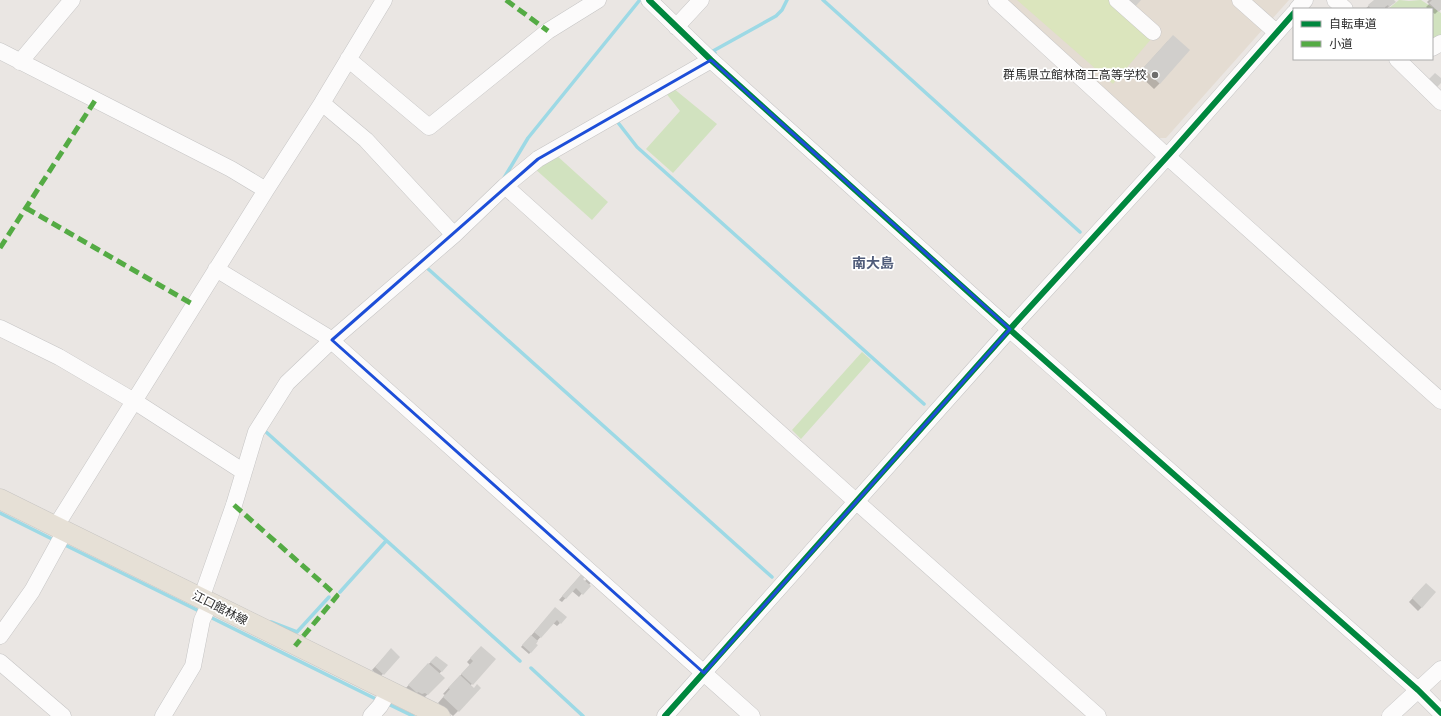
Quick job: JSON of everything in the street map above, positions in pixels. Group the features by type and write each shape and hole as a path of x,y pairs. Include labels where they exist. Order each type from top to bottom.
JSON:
{"main road":[{"name":"江口館林線","path":"0,499 440,716"}],"street":[{"path":"20,62 72,0"},
{"path":"348,59 429,127 548,31 598,0"},
{"path":"649,0 711,60 1010,329 1418,690 1441,713"},
{"path":"676,27 701,0"},
{"path":"996,0 1441,402"},
{"path":"1117,0 1153,32"},
{"path":"1240,0 1276,32"},
{"path":"1298,8 1305,0"},
{"path":"1335,0 1343,8"},
{"path":"0,636 32,591 61,528 134,401 322,103 380,2"},
{"path":"665,716 1010,329 1168,156 1293,14"},
{"path":"0,51 224,165 266,190"},
{"path":"163,716 193,666 206,601 256,432 287,383 332,340 454,235 505,186 538,159 711,60"},
{"path":"1405,61 1441,102"},
{"path":"322,103 366,140 454,235"},
{"path":"505,186 1098,716"},
{"path":"216,269 332,340 752,716"},
{"path":"0,328 59,357 134,401 244,472"},
{"path":"0,662 63,716"},
{"path":"1390,716 1441,669"},
{"path":"371,716 380,706 389,691"}],"highlighted area":[{"path":"711,60 1010,329 704,673 332,340 538,159"}],"shaded area":[{"name":"群馬県立館林商工高等学校","path":"1002,0 1289,0 1166,138 1159,138"}],"green space":[{"path":"1017,0 1109,0 1152,38 1113,84"},
{"path":"1399,0 1421,0 1441,13 1441,40 1433,44 1433,8 1389,8"},
{"path":"673,88 717,124 673,173 646,149 680,111 665,92"},
{"path":"555,154 608,202 592,220 534,168"},
{"path":"862,352 871,360 801,439 792,430"}],"building":[{"path":"1123,0 1141,0 1133,9"},
{"path":"1374,0 1394,0 1396,2 1389,7 1388,5 1384,8 1370,8 1368,5"},
{"path":"1432,0 1441,0 1441,9 1439,12 1429,3"},
{"path":"1173,35 1190,50 1160,84 1143,68"},
{"path":"1435,73 1441,78 1441,83 1436,88 1428,80"},
{"path":"584,571 588,574 583,579 591,586 583,595 576,588 566,599 562,596"},
{"path":"1426,583 1436,592 1422,608 1412,598"},
{"path":"555,607 567,617 561,624 557,620 541,638 534,632"},
{"path":"531,635 538,641 536,644 538,645 531,653 522,645"},
{"path":"481,646 496,659 473,685 461,674 473,661 470,658"},
{"path":"391,648 400,657 384,675 375,667"},
{"path":"436,656 448,665 442,672 430,662"},
{"path":"428,663 445,678 428,695 425,693 417,693 408,685"},
{"path":"460,675 474,688 477,684 481,688 459,712 443,697 450,689 448,688"}],"waterway":[{"path":"715,53 713,51 776,16 782,10 787,0"},
{"path":"823,0 1080,232"},
{"path":"504,178 528,138 639,1"},
{"path":"616,120 637,147 924,404"},
{"path":"426,267 772,577"},
{"path":"265,431 520,661"},
{"path":"0,513 54,540"},
{"path":"340,592 386,541"},
{"path":"65,545 199,611"},
{"path":"271,622 297,632 329,597"},
{"path":"210,617 378,700"},
{"path":"531,668 583,716"},
{"path":"386,703 413,716"}],"marked path":[{"path":"506,0 548,31"},
{"path":"0,248 96,99"},
{"path":"26,208 194,305"},
{"path":"234,505 337,596 295,646"}],"cycle path":[{"path":"649,0 711,60 1016,335 1418,690 1441,713"},
{"path":"665,716 1010,329 1174,149 1293,14"}],"place":[{"name":"群馬県立館林商工高等学校","path":"1155,75"}],"district":[{"name":"南大島","path":"873,263"}]}
